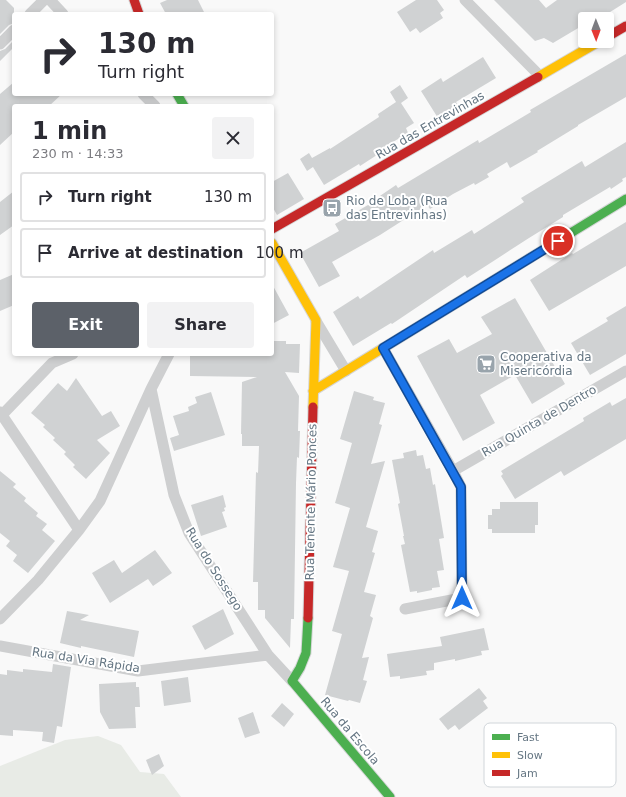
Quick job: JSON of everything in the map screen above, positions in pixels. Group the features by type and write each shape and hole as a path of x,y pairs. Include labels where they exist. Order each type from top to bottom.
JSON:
{"street":[{"path":"32,12 44,0"},
{"path":"50,0 62,12"},
{"path":"134,0 138,12"},
{"path":"465,0 539,75"},
{"path":"614,33 626,26"},
{"path":"0,44 12,32"},
{"name":"Rua das Entrevinhas","path":"274,228 587,48"},
{"path":"145,96 153,104"},
{"path":"313,391 626,199"},
{"path":"274,246 346,371"},
{"name":"Rua Tenente Mário Ponces","path":"292,681 300,668 306,653 316,320"},
{"path":"383,348 461,487 462,598 406,609"},
{"path":"68,356 52,363 1,413 79,530"},
{"path":"0,619 38,580 79,530 100,501 151,389 168,356"},
{"name":"Rua Quinta de Dentro","path":"453,471 626,371"},
{"name":"Rua do Sossego","path":"151,389 174,496 189,533 268,655 292,681"},
{"name":"Rua da Via Rápida","path":"0,646 138,670 268,655"},
{"name":"Rua da Escola","path":"292,681 390,797"}],"shaded area":[{"path":"98,736 121,745 140,772 164,774 181,797 0,797 0,766 65,740"}],"building":[{"path":"0,0 6,0 14,8 14,12 12,12 12,24 0,34"},
{"path":"167,0 198,0 204,12 165,12 160,3"},
{"path":"416,0 437,0 444,10 440,13 443,18 420,33 416,28 410,32 397,12"},
{"path":"494,0 539,0 546,8 557,0 626,0 626,2 610,12 578,12 578,28 553,43 544,38 535,41"},
{"path":"12,42 12,49 0,61 0,51 5,49"},
{"path":"626,54 626,97 510,168 507,162 487,174 489,177 475,185 474,183 453,194 430,209 427,205 380,235 332,262 340,276 319,287 300,253 339,231 335,224 375,201 374,200 396,185 398,188 478,140 479,143 531,112 530,110"},
{"path":"483,57 496,78 456,102 458,105 438,118 421,91 441,78 443,82"},
{"path":"12,84 12,96 60,96 51,104 12,104 12,134 0,145 0,94"},
{"path":"400,85 408,98 401,103 414,123 406,128 408,133 378,151 380,153 360,166 359,164 324,185 313,167 307,171 300,159 309,153 312,158 330,149 379,117 378,114 396,102 390,92"},
{"path":"626,142 626,177 622,179 623,181 563,215 563,217 467,278 465,275 392,324 391,323 353,346 333,312 358,296 360,299 433,250 434,253 472,230 474,234 524,202 521,198 582,161 585,167"},
{"path":"288,173 304,199 277,215 274,210 274,181"},
{"path":"12,193 12,226 0,235 0,202"},
{"path":"626,222 626,266 549,311 530,280 572,253 573,254"},
{"path":"12,275 12,306 0,311 0,280"},
{"path":"274,288 289,315 274,323"},
{"path":"515,298 565,384 532,404 515,375 480,395 495,423 463,441 417,356 449,339 457,353 492,334 481,317"},
{"path":"626,306 626,354 590,375 571,343 608,321 606,318"},
{"path":"274,341 286,341 286,344 300,344 299,373 285,372 299,396 298,431 300,431 296,483 294,619 291,619 290,648 265,618 265,610 258,610 258,582 253,582 256,472 258,473 259,446 242,446 242,382 257,377 190,376 190,356 274,356"},
{"path":"76,378 102,416 111,411 120,426 97,440 110,453 86,479 73,467 75,465 64,454 66,452 53,440 55,438 43,427 45,425 31,413 58,383 67,391"},
{"path":"354,391 374,397 373,400 385,403 379,424 382,425 371,464 385,461 366,527 378,531 372,552 375,553 364,592 376,595 370,616 373,618 362,658 369,657 363,680 367,681 360,703 325,695 342,634 332,631 349,571 333,567 350,508 335,503 352,443 340,439"},
{"path":"211,392 225,435 174,451 170,438 179,435 173,416 189,411 188,407 197,403 195,397"},
{"path":"626,398 626,439 564,476 561,471 515,499 501,476 503,474 501,471 584,421 583,418 610,402 612,406"},
{"path":"416,450 417,456 423,455 426,469 430,468 433,485 435,484 444,538 439,539 444,570 437,571 440,587 417,593 417,591 410,592 401,545 405,544 398,504 400,503 392,460 404,458 403,453"},
{"path":"0,471 16,484 13,487 26,498 24,501 38,513 36,516 47,524 42,530 55,541 28,573 13,561 17,555 6,546 10,541 0,533"},
{"path":"223,495 226,507 224,508 225,511 222,512 227,527 201,536 191,505"},
{"path":"500,502 538,502 538,525 535,525 535,533 492,533 492,529 488,529 488,515 492,515 492,509 500,509"},
{"path":"155,550 172,573 153,586 148,579 110,603 92,573 114,560 122,573"},
{"path":"223,609 234,634 205,650 192,626"},
{"path":"67,611 89,615 80,620 139,631 134,657 60,643"},
{"path":"484,628 489,650 481,651 482,655 455,661 455,659 434,663 434,670 426,671 427,675 400,679 400,676 390,677 387,654 442,646 440,637"},
{"path":"53,664 71,667 62,727 57,726 54,743 42,741 43,732 13,730 13,736 0,735 0,674 7,675 7,670 23,672 23,669 52,672"},
{"path":"188,677 191,702 164,706 161,681"},
{"path":"136,682 136,687 139,687 140,707 135,707 136,728 109,729 100,712 99,684"},
{"path":"479,688 487,698 483,701 488,708 459,730 455,725 448,730 439,719"},
{"path":"282,703 294,714 284,727 271,716"},
{"path":"253,712 260,733 245,738 238,718"},
{"path":"159,754 164,766 152,775 146,760"}],"traffic: fast":[{"path":"178,96 183,104"},
{"path":"530,258 626,199"},
{"path":"308,618 306,653 300,668 292,681 390,797"}],"traffic: slow":[{"path":"538,77 588,48"},
{"path":"274,246 316,320 313,407"},
{"path":"313,391 530,258"}],"traffic: jam":[{"path":"134,0 138,12"},
{"path":"614,33 626,26"},
{"path":"274,228 538,77"},
{"path":"308,618 313,407"}],"place":[{"name":"Rio de Loba (Rua das Entrevinhas)","path":"332,208"},
{"name":"Cooperativa da Misericórdia","path":"486,364"}],"route":[{"path":"462,598 461,487 383,348 558,241"}]}
